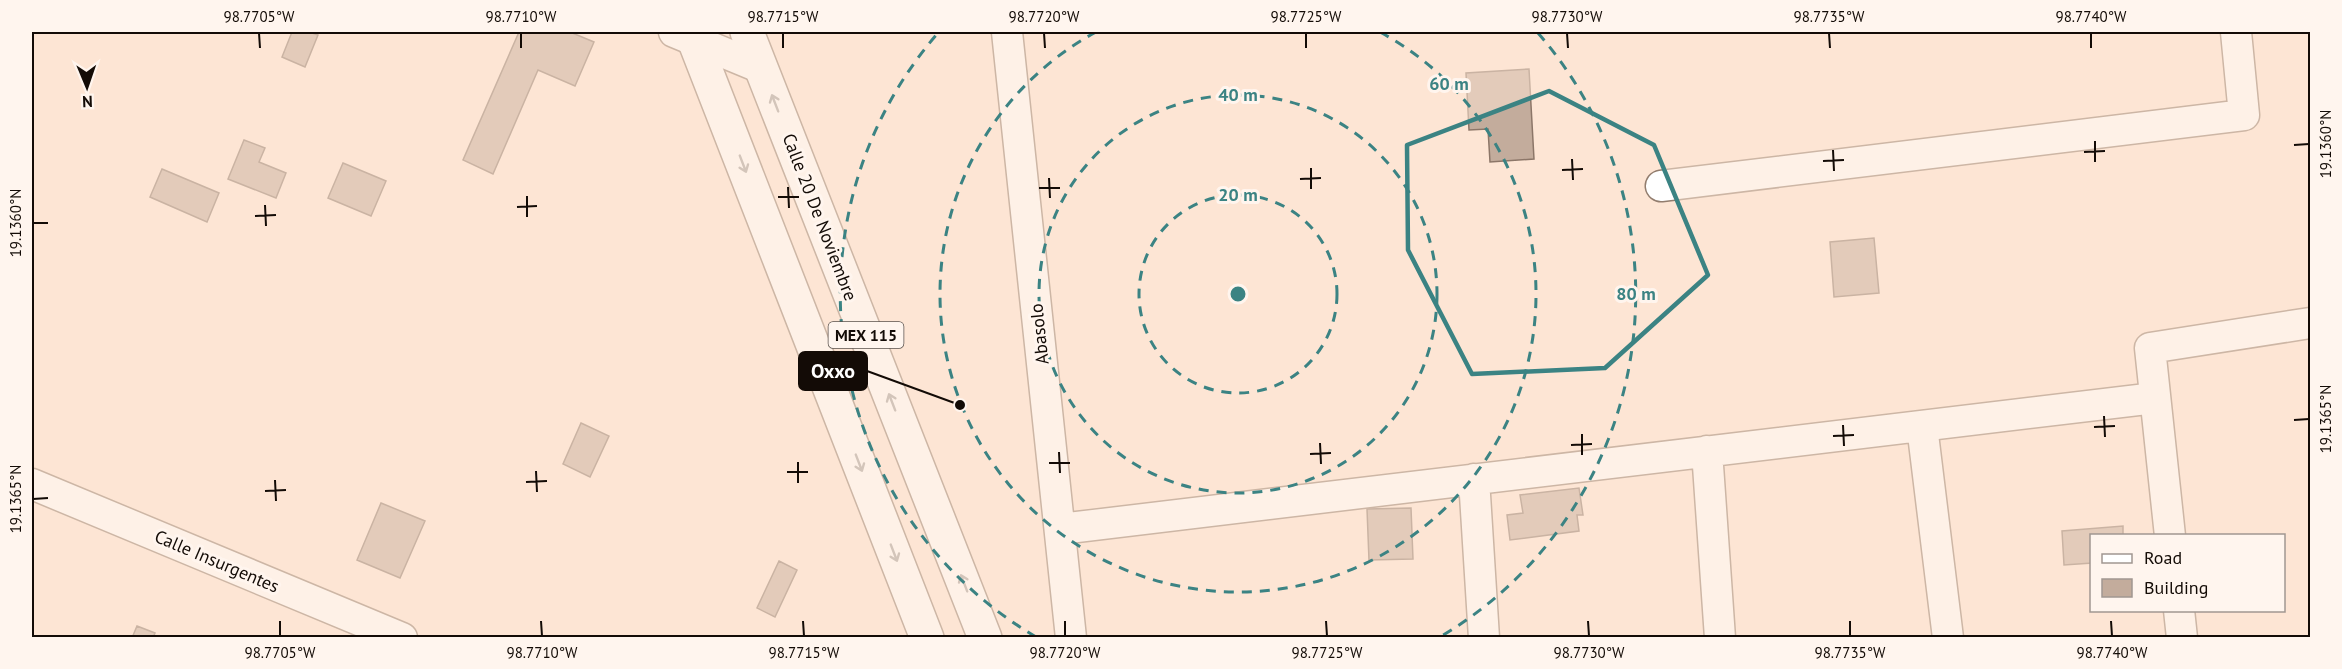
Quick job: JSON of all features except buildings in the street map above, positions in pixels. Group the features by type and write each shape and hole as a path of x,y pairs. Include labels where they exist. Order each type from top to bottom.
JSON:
{"main road":[{"name":"Calle 20 De Noviembre","path":"747,32 985,638"},
{"name":"MEX 115","path":"687,35 927,638"}],"street":[{"name":"Abasolo","path":"1007,32 1071,638"},
{"path":"1661,186 2244,115 2236,32"},
{"path":"687,35 761,68"},
{"path":"2170,534 2150,348 2310,323"},
{"path":"1060,529 2155,398"},
{"path":"1922,426 1948,638"},
{"path":"1707,451 1720,638"},
{"path":"1474,479 1484,638"},
{"name":"Calle Insurgentes","path":"32,484 389,635"},
{"path":"2179,612 2182,638"}],"highlighted area":[{"path":"1549,91 1654,145 1708,275 1605,368 1472,374 1408,250 1407,145"}],"place":[{"name":"Oxxo","path":"960,405"}]}
